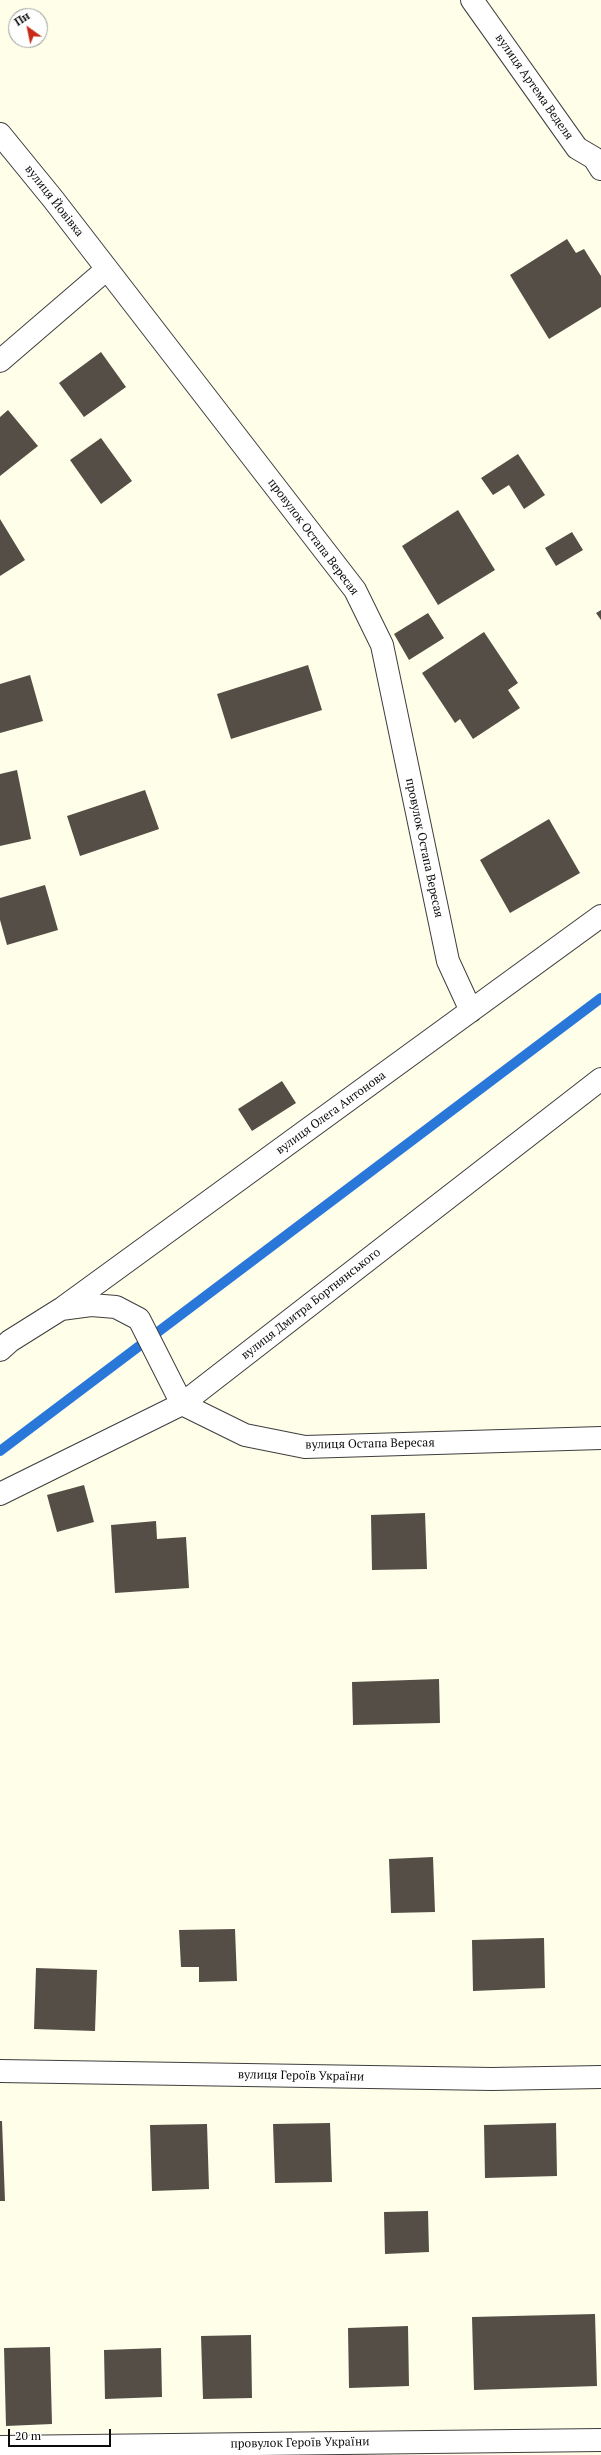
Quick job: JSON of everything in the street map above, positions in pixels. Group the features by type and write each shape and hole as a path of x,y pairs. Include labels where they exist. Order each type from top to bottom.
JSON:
{"street":[{"name":"вулиця Артема Веделя","path":"472,0 577,148 599,161"},
{"name":"вулиця Йовівка","path":"0,134 107,268"},
{"path":"0,361 107,268"},
{"name":"провулок Остапа Вересая","path":"107,268 356,590 382,646 448,960 471,1011"},
{"name":"вулиця Олега Антонова","path":"62,1309 601,916"},
{"name":"вулиця Дмитра Бортнянського","path":"0,1494 182,1404 601,1079"},
{"path":"0,1350 10,1341 62,1309 91,1305 116,1307 139,1319 182,1404"},
{"name":"вулиця Остапа Вересая","path":"182,1404 245,1435 305,1447 601,1438"},
{"name":"вулиця Героїв України","path":"0,2071 492,2079 601,2077"},
{"name":"провулок Героїв України","path":"0,2447 601,2440"}],"building":[{"path":"567,239 576,253 584,249 601,276 601,307 549,339 510,275"},
{"path":"101,352 126,387 84,417 59,383"},
{"path":"8,410 38,446 0,476 0,417"},
{"path":"101,438 132,481 101,504 70,460"},
{"path":"518,454 545,495 524,509 509,485 493,495 481,478"},
{"path":"458,510 495,570 438,605 402,546"},
{"path":"0,519 25,560 0,576"},
{"path":"572,532 583,550 556,566 545,548"},
{"path":"601,610 601,620 596,613"},
{"path":"428,613 444,638 409,660 394,634"},
{"path":"484,632 518,683 508,690 520,708 473,739 460,719 455,723 422,673"},
{"path":"308,665 322,710 231,739 217,694"},
{"path":"30,675 43,721 0,733 0,684"},
{"path":"17,770 31,839 0,846 0,774"},
{"path":"145,790 159,829 80,856 67,816"},
{"path":"549,819 580,873 510,913 480,860"},
{"path":"45,885 58,930 7,945 0,920 0,898"},
{"path":"282,1081 296,1103 252,1131 238,1109"},
{"path":"84,1485 94,1522 57,1532 47,1495"},
{"path":"425,1513 427,1569 372,1570 371,1515"},
{"path":"156,1521 157,1539 186,1537 189,1588 115,1593 111,1525"},
{"path":"439,1679 440,1723 353,1725 352,1682"},
{"path":"433,1857 435,1912 391,1913 389,1859"},
{"path":"235,1929 237,1981 199,1982 199,1967 181,1967 179,1930"},
{"path":"544,1938 545,1988 473,1991 472,1940"},
{"path":"36,1968 97,1970 95,2031 34,2029"},
{"path":"0,2121 2,2121 5,2201 0,2201"},
{"path":"330,2123 332,2182 275,2183 273,2124"},
{"path":"556,2123 557,2176 485,2178 484,2125"},
{"path":"207,2124 209,2189 152,2191 150,2125"},
{"path":"428,2211 429,2252 385,2254 384,2212"},
{"path":"595,2314 597,2386 474,2390 472,2317"},
{"path":"408,2326 409,2386 349,2388 348,2328"},
{"path":"251,2335 252,2398 203,2399 201,2336"},
{"path":"50,2347 52,2424 6,2426 4,2348"},
{"path":"161,2348 162,2397 105,2399 104,2350"}],"waterway":[{"path":"0,1451 601,998"}]}
